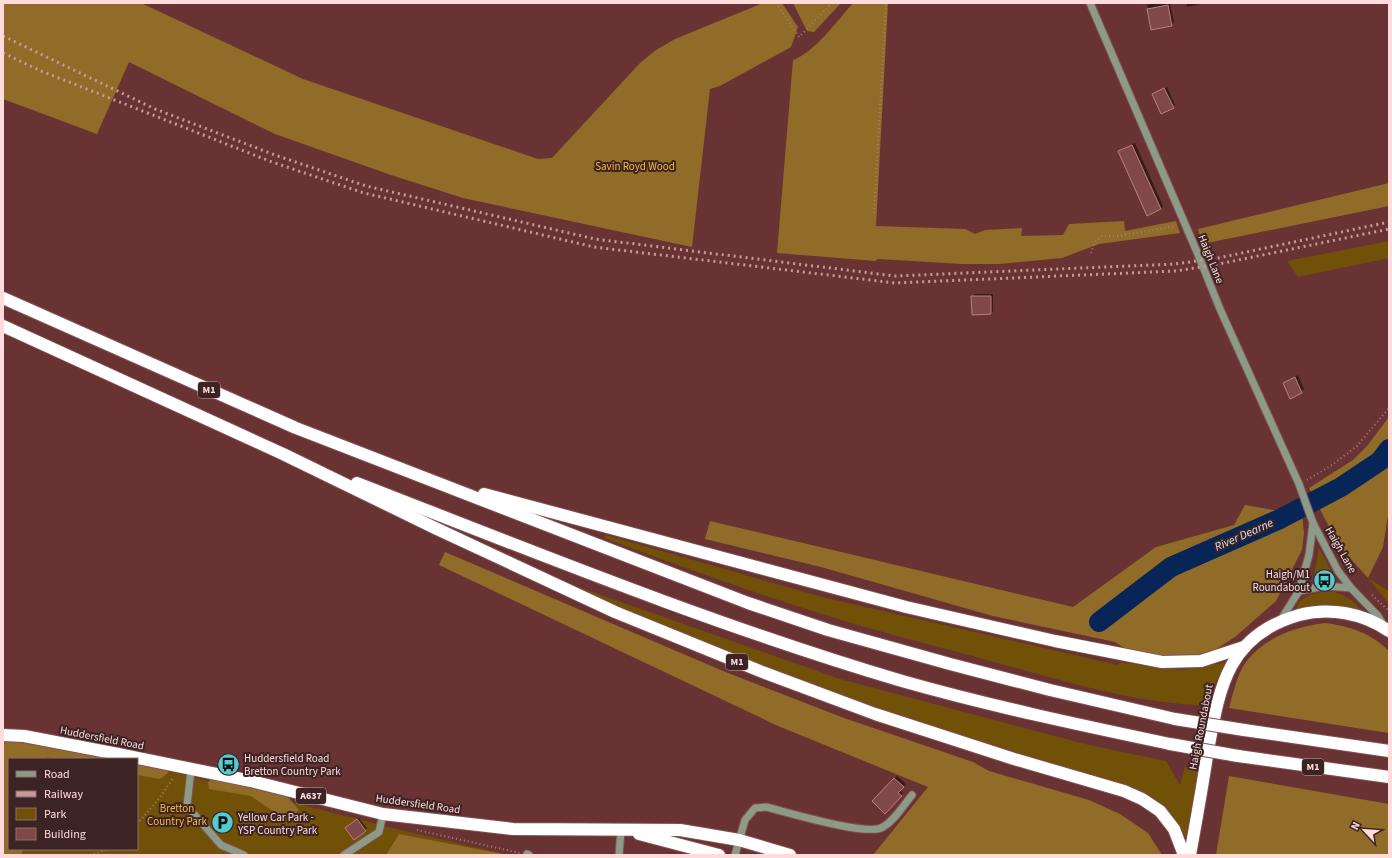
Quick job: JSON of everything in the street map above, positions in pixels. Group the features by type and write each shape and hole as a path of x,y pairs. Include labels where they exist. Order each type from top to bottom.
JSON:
{"highway":[{"name":"M1","path":"3,298 296,428 748,603 828,630 1050,690 1175,718 1244,730 1389,751"},
{"name":"M1","path":"3,326 283,454 434,528 608,608 760,671 875,714 1136,796 1160,811 1174,829 1184,855"},
{"name":"M1","path":"283,454 680,608 903,681 1042,716 1170,744 1238,756 1389,777"},
{"name":"M1","path":"417,475 651,540 906,607 1063,643 1162,662 1201,661 1244,648"},
{"name":"Haigh Roundabout","path":"1190,855 1219,692 1231,666 1244,648 1260,634 1279,622 1308,613 1333,612 1351,614 1387,630"},
{"name":"Huddersfield Road","path":"3,734 136,758"},
{"name":"Huddersfield Road","path":"138,758 252,781 384,814 513,829 680,830 739,840 790,855"},
{"name":"Huddersfield Road","path":"621,830 719,855"}],"street":[{"name":"Haigh Lane","path":"1090,3 1218,303 1303,492 1312,519 1338,571 1351,588 1378,616 1387,630"},
{"name":"Haigh Lane","path":"1279,622 1299,591 1309,555 1312,519"},
{"name":"Haigh Lane","path":"1299,591 1325,586 1351,588"},
{"path":"188,768 187,806 221,845 244,855"},
{"path":"735,855 747,816 755,808 760,807 859,830 876,830 882,828 890,821 912,795"},
{"path":"344,855 379,832 384,814"},
{"path":"619,855 621,830"}],"path":[{"path":"776,3 799,37 832,3"},
{"path":"874,213 886,3"},
{"path":"1090,253 1095,242 1102,236 1119,236 1185,224"},
{"path":"1299,484 1332,465 1357,446 1389,408"},
{"path":"138,823 158,800 172,779 188,768"},
{"path":"410,829 528,855"},
{"path":"90,855 107,850"}],"green space":[{"name":"Savin Royd Wood","path":"3,3 141,3 303,79 538,159 552,158 640,63 656,50 675,39 763,3 782,3 798,27 791,47 720,86 710,89 692,247 463,198 391,175 275,134 129,62 97,134 3,99"},
{"path":"793,3 841,3 814,32 807,31"},
{"path":"853,3 888,3 876,226 965,229 975,234 985,230 1022,228 1021,236 1063,235 1069,224 1124,221 1125,231 1176,221 1180,233 1099,244 1062,258 999,264 963,264 878,259 875,261 777,253 793,60 801,56 817,43"},
{"path":"1389,183 1389,206 1202,244 1198,229"},
{"path":"1389,241 1389,258 1298,277 1287,261"},
{"path":"1389,417 1389,509 1383,547 1368,578 1339,546 1309,488 1353,460 1367,446"},
{"path":"1245,505 1302,515 1304,533 1302,550 1276,601 1235,637 1207,655 1154,656 1124,648 1115,642 993,616 821,567 705,539 710,521 1073,607 1156,547 1234,525"},
{"path":"606,535 822,597 1118,665 1120,662 1181,670 1228,662 1215,683 1206,705 1179,704 1125,696 897,636 824,615 751,591 604,538"},
{"path":"1319,548 1336,580 1313,581"},
{"path":"445,552 723,671 844,718 973,762 989,771 1089,800 1120,814 1148,833 1162,855 873,855 928,787 778,726 439,565"},
{"path":"1368,578 1389,591 1389,604"},
{"path":"581,588 840,679 1089,745 1166,761 1180,785 1185,767 1198,769 1186,838 1175,822 1083,773 890,713 702,642 579,591"},
{"path":"1330,591 1347,598 1361,610 1328,604 1296,609 1301,600 1305,597 1315,593"},
{"path":"1325,623 1343,626 1359,631 1375,639 1389,651 1389,733 1229,708 1240,672 1254,653 1271,640 1281,635 1303,627"},
{"name":"Bretton Country Park","path":"3,740 101,758 8,758 8,850 138,850 138,765 165,770 401,830 508,855 3,855"},
{"path":"12,740 116,758 8,758 8,850 22,850 22,855 3,855 3,743"},
{"path":"138,762 167,768 168,773 160,779 138,775"},
{"path":"1229,776 1389,804 1389,855 1216,855"},
{"path":"211,778 250,784 288,797 299,810 288,819 274,812 251,796 209,789 208,783"},
{"path":"399,834 508,855 386,855"}],"building":[{"path":"1168,5 1172,26 1151,30 1147,9"},
{"path":"1164,88 1174,108 1161,114 1152,94"},
{"path":"1132,145 1161,209 1147,216 1118,151"},
{"path":"971,296 991,296 991,314 972,315"},
{"path":"1295,377 1302,393 1290,399 1283,383"},
{"path":"894,778 904,787 898,793 902,796 885,814 872,801"},
{"path":"357,819 366,831 354,840 345,828"}],"waterway":[{"name":"River Dearne","path":"1099,622 1171,567 1280,519 1341,487 1380,461 1389,449"}],"railway":[{"path":"3,36 155,109 275,155 366,186 595,239 895,276 1175,264 1218,258 1389,222"},
{"path":"3,53 41,71 272,162 364,193 594,247 895,283 1176,271 1219,264 1389,229"}],"place":[{"name":"Haigh/M1 Roundabout","path":"1325,580"},
{"name":"Huddersfield Road Bretton Country Park","path":"228,764"},
{"name":"Yellow Car Park - YSP Country Park","path":"223,823"}]}
